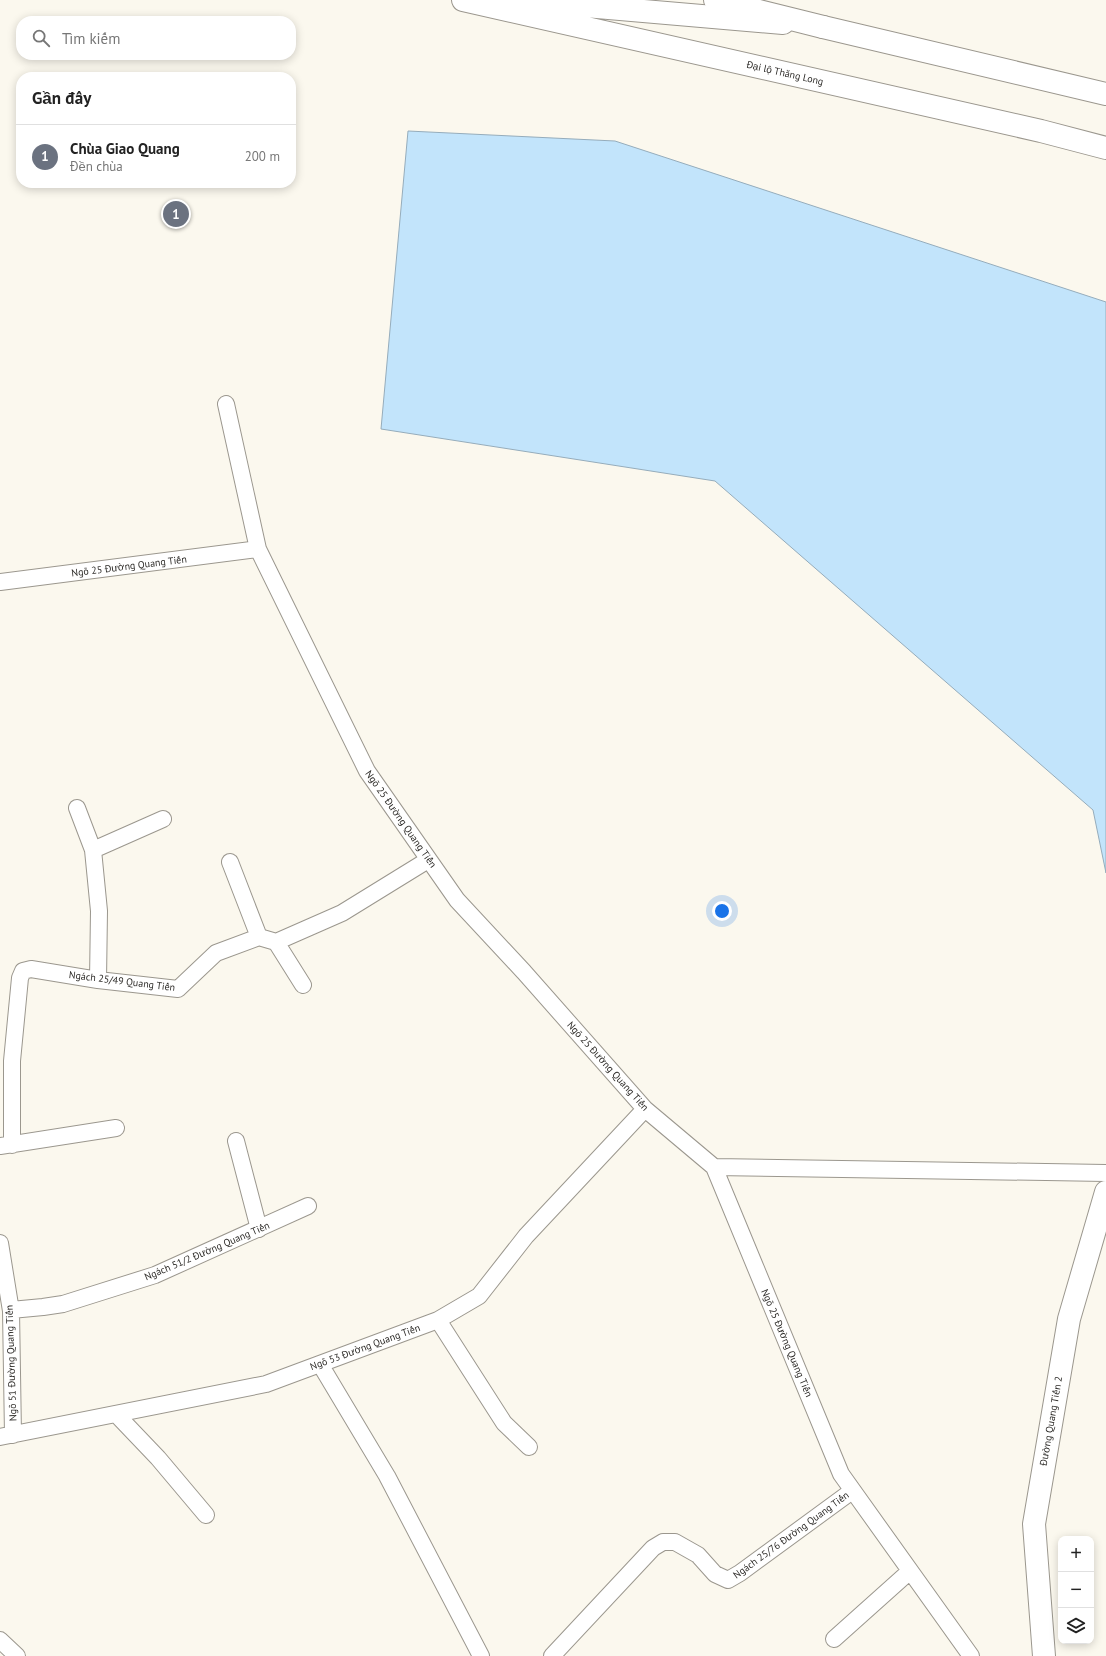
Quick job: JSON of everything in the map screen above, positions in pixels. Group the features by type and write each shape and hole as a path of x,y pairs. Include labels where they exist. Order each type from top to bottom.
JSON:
{"main road":[{"name":"Đại lộ Thăng Long","path":"463,0 1033,129 1106,148"},
{"path":"511,0 823,27"},
{"path":"714,0 1106,94"},
{"name":"Đường Quang Tiến 2","path":"1038,1653 1034,1524 1069,1319 1106,1192"}],"lane":[{"name":"Ngõ 25 Đường Quang Tiến","path":"226,404 258,549 367,771 457,900 524,972 646,1109 714,1167 841,1474 971,1656"},
{"name":"Ngõ 25 Đường Quang Tiến","path":"0,582 258,549"},
{"path":"77,808 93,850 99,911 98,980"},
{"path":"93,850 163,819"},
{"path":"230,862 258,937 276,942 342,913 428,860"},
{"name":"Ngách 25/49 Quang Tiến","path":"6,1146 12,1060 21,975 26,970 32,969 98,980 178,989 182,987 216,954 258,937"},
{"path":"276,942 303,985"},
{"name":"Ngõ 53 Đường Quang Tiến","path":"6,1436 266,1384 438,1320 479,1296 526,1236 646,1109"},
{"path":"6,1146 116,1128"},
{"path":"236,1141 258,1229"},
{"path":"714,1167 1106,1173"},
{"name":"Ngách 51/2 Đường Quang Tiến","path":"11,1310 63,1304 155,1275 308,1206"},
{"name":"Ngõ 51 Đường Quang Tiến","path":"0,1243 11,1310 6,1436"},
{"path":"438,1320 504,1423 528,1447"},
{"path":"320,1364 387,1476 481,1656"},
{"path":"116,1414 158,1458 206,1515"},
{"name":"Ngách 25/76 Đường Quang Tiến","path":"552,1656 653,1548 663,1542 675,1542 698,1555 715,1574 728,1580 740,1573 852,1491"},
{"path":"834,1638 910,1571"},
{"path":"0,1640 17,1656"}],"water":[{"path":"408,131 615,141 1106,302 1106,873 1093,810 715,481 381,429"}],"place":[{"name":"Chùa Giao Quang","path":"176,214"}]}
